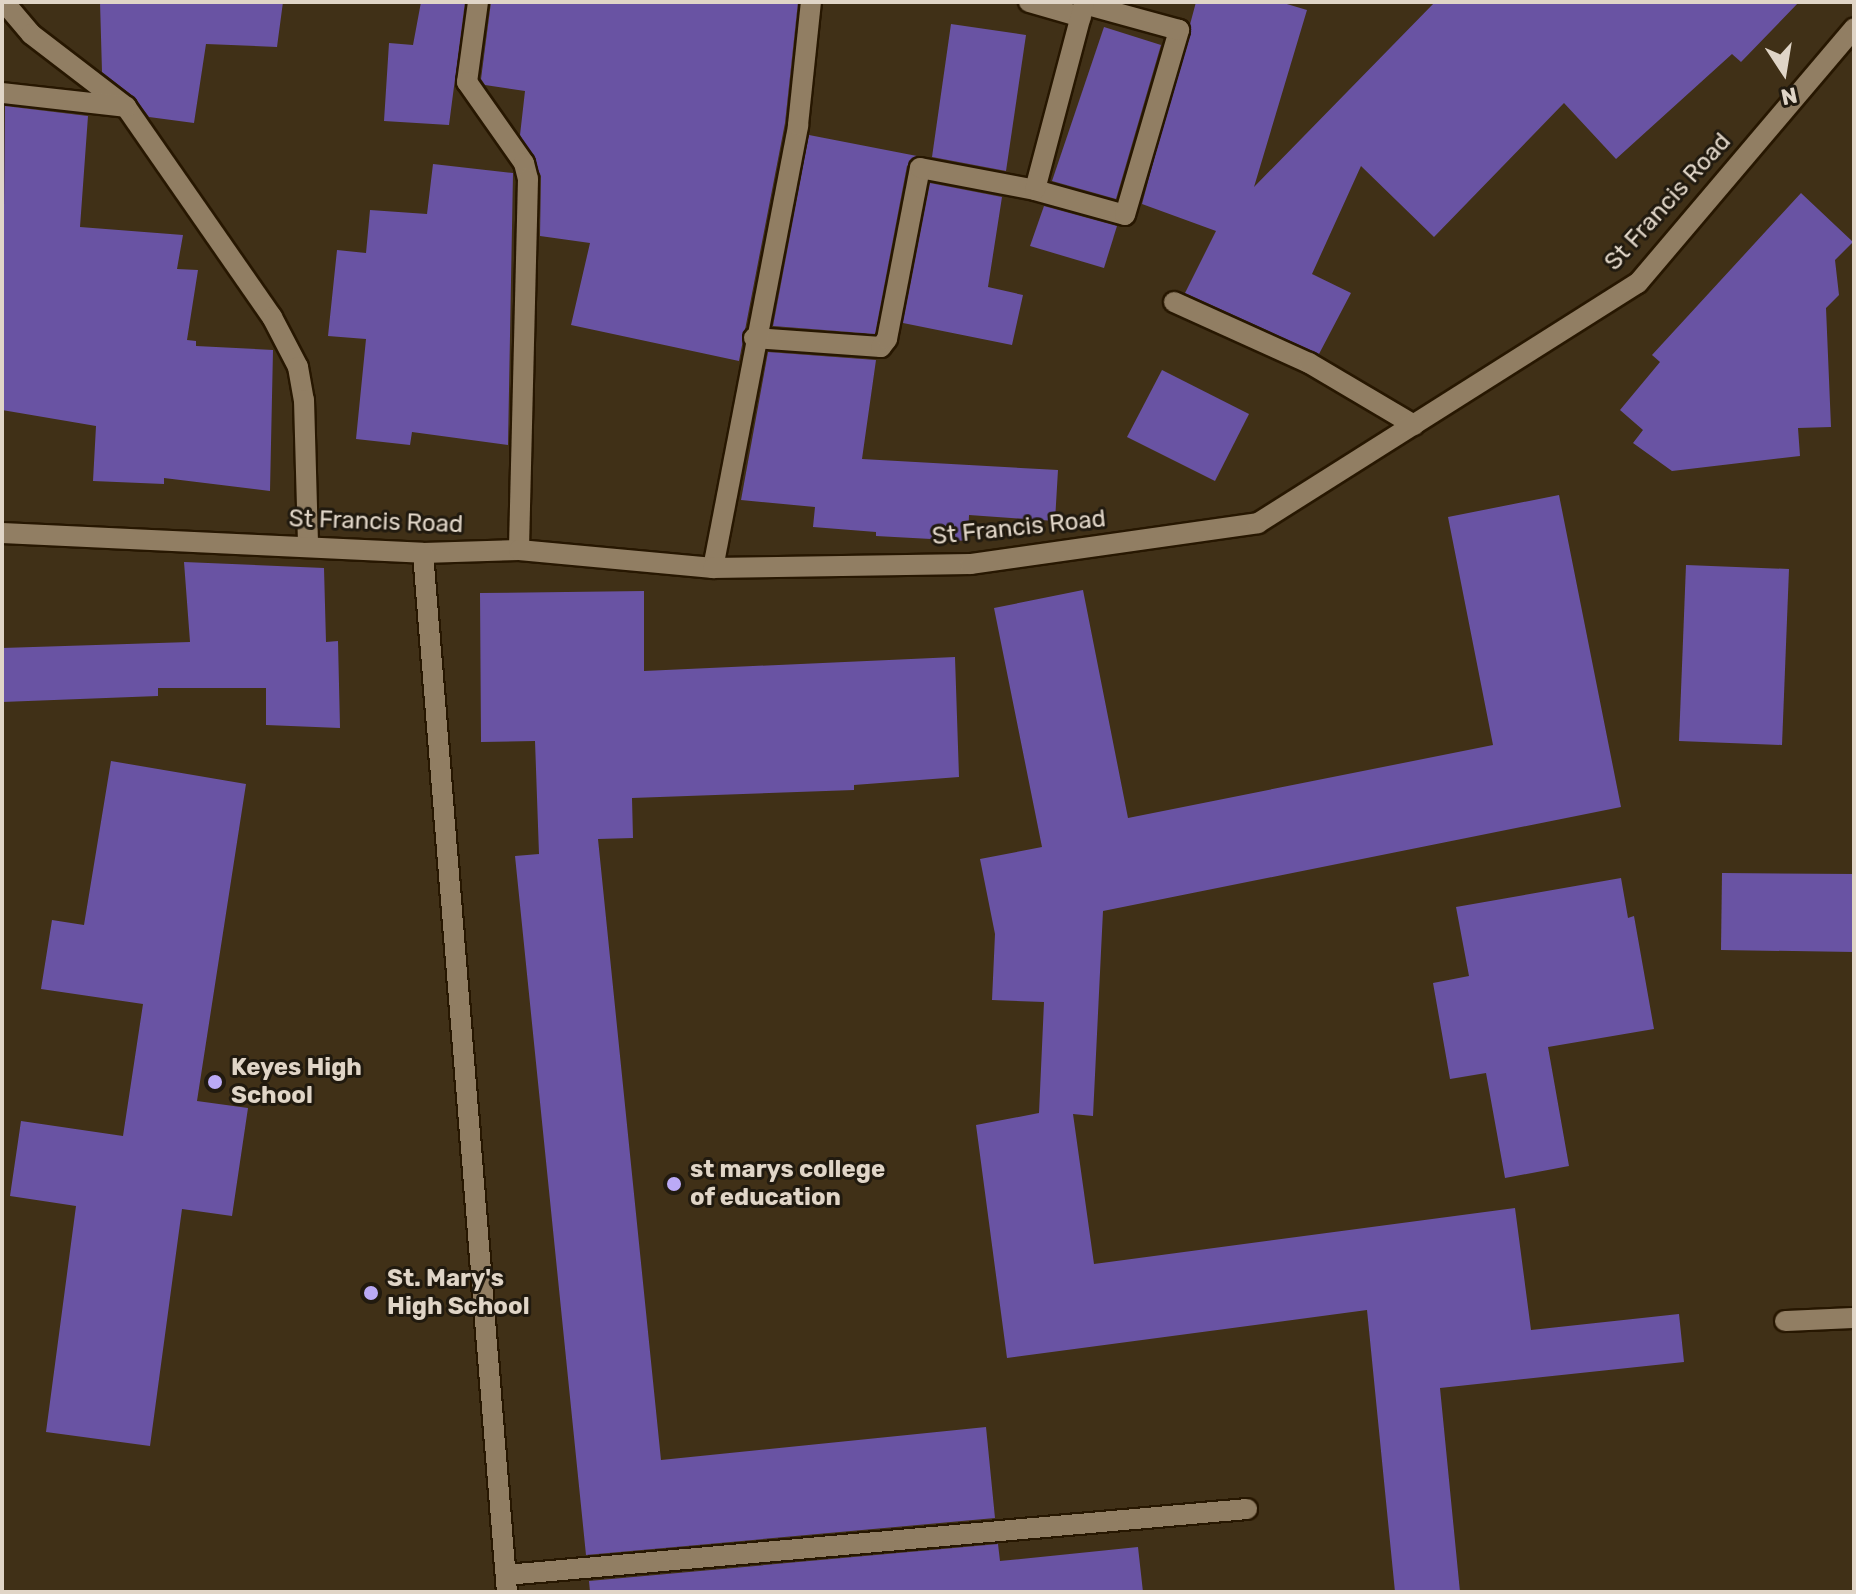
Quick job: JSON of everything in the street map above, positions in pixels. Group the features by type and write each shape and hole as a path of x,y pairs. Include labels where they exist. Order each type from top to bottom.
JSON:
{"street":[{"path":"4,2 31,34 126,107 272,317 298,367 304,400 308,545"},
{"path":"478,2 467,82 524,163 528,179 519,550"},
{"path":"713,568 754,338 798,125 811,2"},
{"path":"1029,2 1081,17"},
{"path":"754,338 881,347 887,339 920,168 1035,190 1125,215 1179,30 1084,4 1035,190"},
{"name":"St Francis Road","path":"2,533 308,545 423,553 519,550 713,568 971,564 1258,523 1638,283 1854,28"},
{"path":"2,93 126,107"},
{"path":"1174,302 1309,363 1414,425"},
{"path":"423,553 507,1583 1247,1509"},
{"path":"1785,1321 1854,1318"}],"building":[{"path":"100,2 283,2 277,47 206,44 194,123 149,117 134,97 102,72"},
{"path":"421,2 465,2 449,125 384,121 389,43 413,45"},
{"path":"491,2 798,2 785,123 739,361 571,325 590,243 540,236 541,176 520,135 525,91 485,85 481,79"},
{"path":"1196,2 1280,2 1307,10 1254,187 1435,2 1799,2 1741,62 1732,54 1616,159 1564,103 1434,237 1361,166 1312,274 1351,293 1319,354 1185,293 1216,231 1142,204"},
{"path":"951,24 1026,35 1006,171 932,157"},
{"path":"1104,27 1161,45 1116,199 1052,181"},
{"path":"5,106 88,116 80,227 183,235 177,269 198,270 187,340 196,341 196,346 273,350 270,491 164,478 164,484 93,481 96,426 2,410"},
{"path":"809,135 917,156 907,166 875,334 773,326"},
{"path":"433,164 513,173 508,445 412,432 410,445 356,439 366,339 328,336 337,250 366,253 370,210 427,214"},
{"path":"930,183 1002,197 988,287 1023,295 1012,345 903,323"},
{"path":"1801,193 1853,242 1835,260 1839,295 1826,308 1831,427 1798,428 1800,456 1672,471 1633,443 1643,430 1620,410 1660,362 1652,355"},
{"path":"1044,206 1117,226 1104,268 1030,246"},
{"path":"768,352 876,360 862,459 1058,470 1055,521 969,515 968,541 876,536 876,532 813,527 815,507 741,500"},
{"path":"1162,370 1249,414 1215,481 1127,437"},
{"path":"1559,495 1621,807 1103,911 1093,1116 1073,1114 1094,1264 1515,1208 1531,1330 1679,1314 1684,1362 1440,1388 1460,1592 1395,1592 1367,1310 1007,1358 976,1125 1039,1113 1044,1002 992,1000 995,934 980,859 1042,847 994,608 1083,590 1128,818 1493,745 1448,517"},
{"path":"184,562 324,568 326,642 338,641 340,728 266,725 266,688 158,688 158,696 2,702 2,648 190,642"},
{"path":"1686,565 1789,569 1782,745 1679,741"},
{"path":"644,591 644,671 955,657 959,777 854,785 854,790 632,798 633,838 598,839 661,1460 986,1427 995,1518 586,1555 515,856 539,854 535,741 481,742 480,593"},
{"path":"111,761 246,784 197,1101 248,1108 232,1216 182,1209 150,1446 46,1432 76,1206 10,1196 21,1121 123,1136 143,1004 41,989 52,920 84,925"},
{"path":"1722,873 1854,874 1854,952 1721,950"},
{"path":"1621,878 1628,918 1634,916 1654,1029 1548,1047 1569,1166 1505,1178 1486,1073 1450,1079 1433,983 1469,976 1456,907"},
{"path":"998,1544 1000,1561 1138,1547 1143,1592 590,1592 589,1581"}],"place":[{"name":"Keyes High School","path":"215,1082"},
{"name":"st marys college of education","path":"674,1184"},
{"name":"St. Mary's High School","path":"371,1293"}]}
